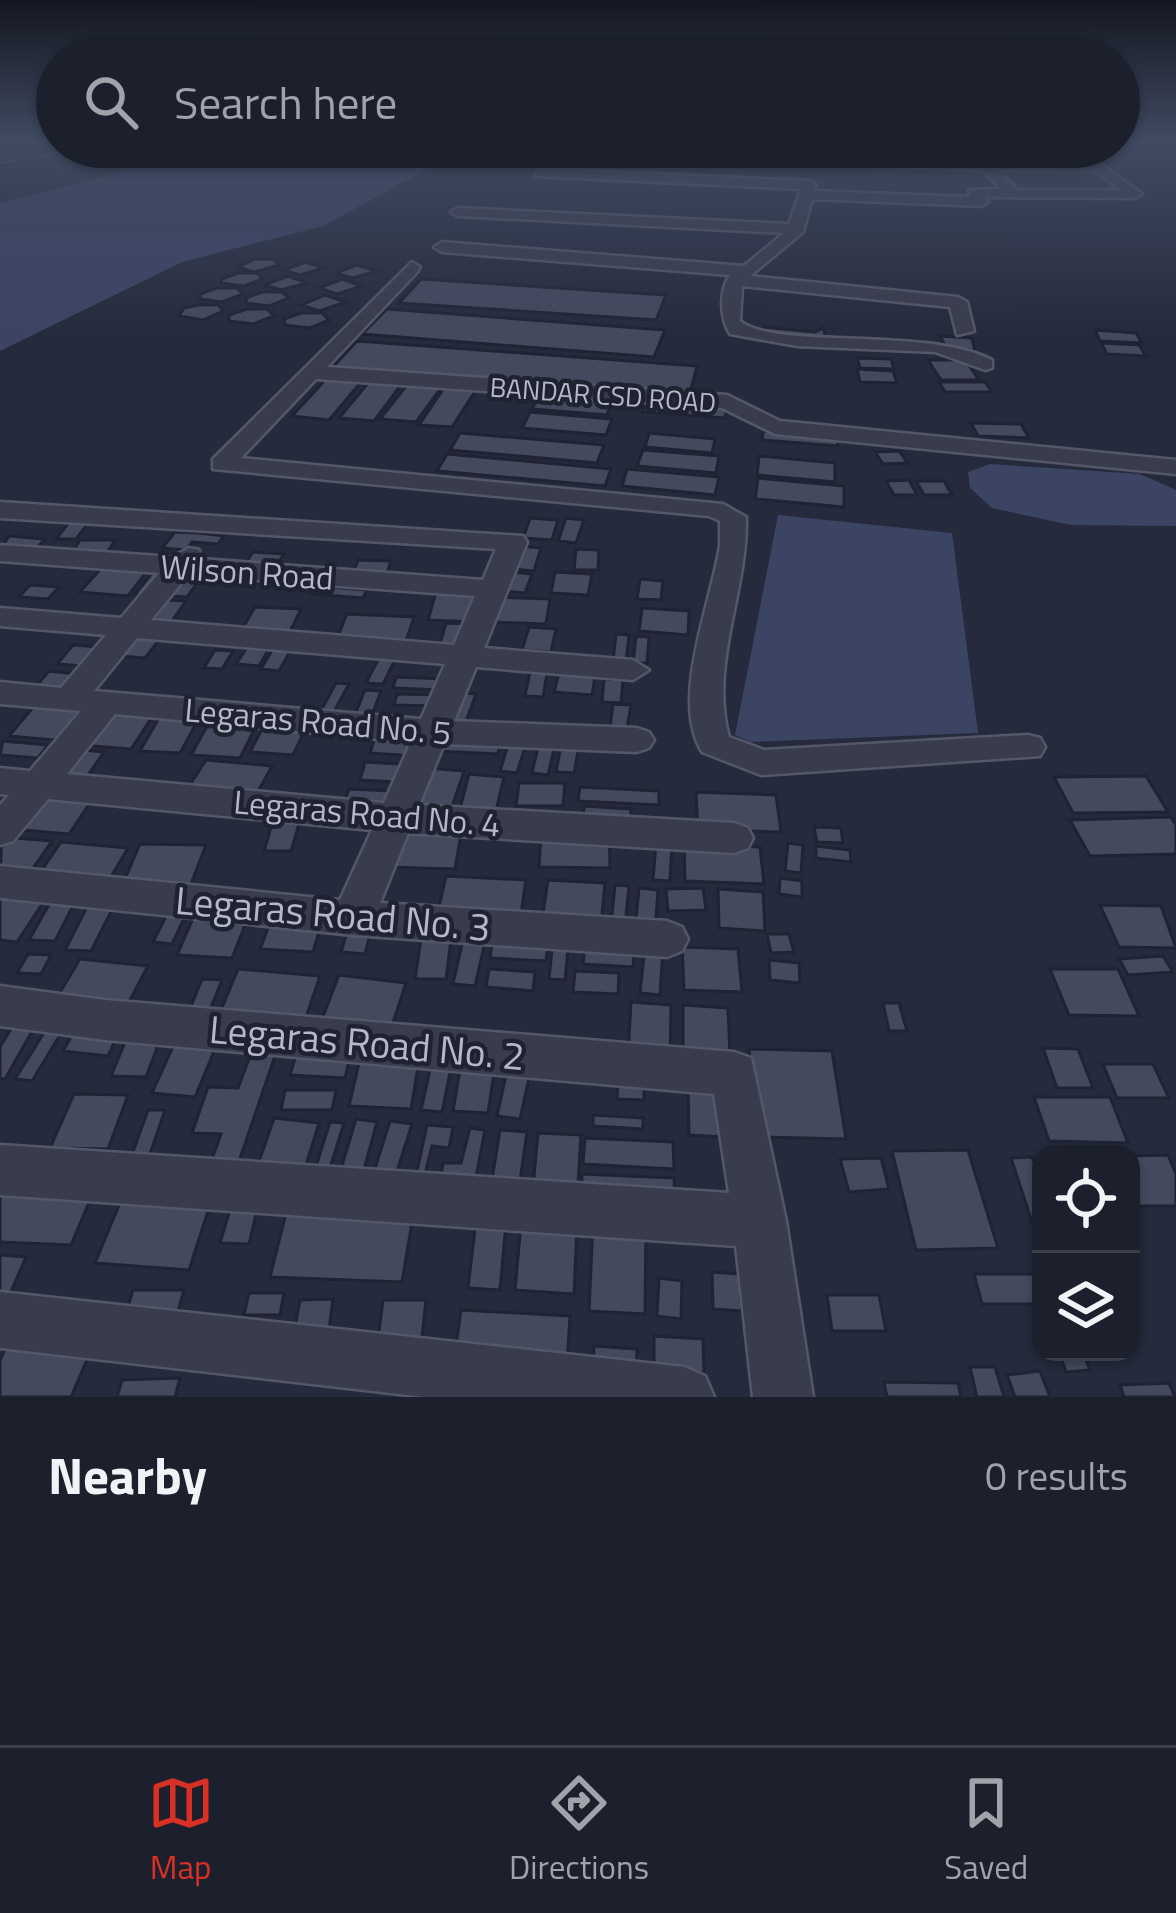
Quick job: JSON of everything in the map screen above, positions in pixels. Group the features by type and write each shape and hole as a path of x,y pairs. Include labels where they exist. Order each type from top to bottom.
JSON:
{"street":[{"path":"458,212 676,206"},
{"path":"803,206 789,242 745,272 733,326 749,334 804,344 946,350 969,354 985,364"},
{"path":"811,206 822,215"},
{"path":"482,214 442,247 745,272 958,302 964,331"},
{"path":"412,267 222,464 714,509 733,518 735,537 726,608 706,685 703,719 714,744 761,763 1028,747"},
{"path":"745,272 817,268"},
{"name":"BANDAR CSD ROAD","path":"311,373 727,402 775,427 1176,467"},
{"path":"0,510 212,527 513,542 353,918"},
{"path":"69,699 212,527"},
{"name":"Wilson Road","path":"0,554 493,590"},
{"path":"0,617 633,670"},
{"name":"Legaras Road No. 5","path":"0,693 434,732 637,740"},
{"path":"0,831 106,703"},
{"name":"Legaras Road No. 4","path":"0,781 397,818 734,838"},
{"name":"Legaras Road No. 3","path":"0,882 353,918 667,939"},
{"name":"Legaras Road No. 2","path":"0,1006 105,1020 734,1074 760,1221"},
{"path":"0,1170 760,1221 783,1397"},
{"path":"0,1320 684,1397"}],"water":[{"path":"0,206 359,206 323,226 182,262 0,351"},
{"path":"990,464 1140,474 1176,490 1176,526 1071,525 992,508 970,488 968,472"},
{"path":"778,515 952,533 978,733 750,742 735,735"}],"building":[{"path":"255,259 273,259 279,265 254,272 238,267"},
{"path":"306,262 324,268 300,275 283,270"},
{"path":"357,265 377,271 353,278 335,273"},
{"path":"238,273 257,273 263,279 244,286 221,283"},
{"path":"288,276 307,283 281,290 264,285"},
{"path":"342,279 362,286 337,294 319,288"},
{"path":"421,279 666,295 656,320 399,303"},
{"path":"237,288 243,294 222,302 200,299 200,294"},
{"path":"282,292 289,298 269,306 246,303 246,298"},
{"path":"325,295 346,302 319,311 301,305"},
{"path":"218,305 224,311 203,320 179,316 184,308"},
{"path":"267,309 274,316 253,324 229,321 229,315"},
{"path":"387,309 665,330 654,357 362,334"},
{"path":"322,313 329,320 310,328 285,325 284,319"},
{"path":"763,327 815,332 823,328 828,344 760,333"},
{"path":"1095,330 1136,333 1142,343 1100,341"},
{"path":"940,336 972,338 975,351 946,347"},
{"path":"357,341 697,366 689,397 331,369"},
{"path":"1101,343 1139,345 1146,356 1107,354"},
{"path":"857,358 891,359 894,369 860,368"},
{"path":"928,360 965,360 979,380 941,380"},
{"path":"857,369 893,371 897,383 860,382"},
{"path":"327,378 362,381 329,420 292,416"},
{"path":"369,382 401,385 374,421 339,418"},
{"path":"939,382 985,382 992,392 945,392"},
{"path":"407,385 441,388 416,422 380,419"},
{"path":"444,388 476,390 452,427 419,425"},
{"path":"539,395 612,401 607,415 532,409"},
{"path":"646,403 727,409 725,418 643,412"},
{"path":"530,412 612,419 606,435 522,428"},
{"path":"971,423 1021,424 1029,438 978,436"},
{"path":"763,431 838,437 838,446 762,440"},
{"path":"460,433 604,445 597,463 450,450"},
{"path":"649,433 715,439 712,453 645,447"},
{"path":"643,450 719,456 716,473 637,466"},
{"path":"899,451 908,463 883,464 875,452"},
{"path":"447,454 611,469 605,486 437,471"},
{"path":"759,456 835,463 835,482 757,475"},
{"path":"627,469 719,477 715,495 622,486"},
{"path":"758,478 844,486 844,507 755,499"},
{"path":"909,480 917,495 894,495 886,481"},
{"path":"916,481 944,481 952,495 924,495"},
{"path":"530,518 558,520 552,540 523,538"},
{"path":"566,518 584,520 576,543 558,541"},
{"path":"70,521 90,521 76,539 56,539"},
{"path":"175,532 224,536 218,544 192,542 186,550 162,548"},
{"path":"9,536 45,539 32,553 0,550"},
{"path":"80,540 115,540 105,556 70,556"},
{"path":"520,546 541,548 534,571 513,569"},
{"path":"576,549 599,550 598,570 574,570"},
{"path":"253,552 284,554 271,573 240,571"},
{"path":"358,560 391,561 385,579 351,578"},
{"path":"104,565 149,569 128,596 80,592"},
{"path":"153,572 203,575 187,597 135,594"},
{"path":"510,572 532,574 525,593 502,591"},
{"path":"555,572 592,574 588,595 551,593"},
{"path":"640,579 663,581 661,600 637,599"},
{"path":"30,585 59,587 48,599 19,597"},
{"path":"317,586 367,590 363,598 312,594"},
{"path":"436,592 482,593 475,622 428,620"},
{"path":"497,597 550,599 546,624 491,622"},
{"path":"167,600 186,601 169,625 150,624"},
{"path":"255,607 301,609 287,638 238,636"},
{"path":"642,608 689,611 688,635 639,631"},
{"path":"347,614 414,617 404,647 335,643"},
{"path":"446,623 468,624 462,648 439,647"},
{"path":"529,627 556,629 551,652 522,650"},
{"path":"616,634 629,635 626,662 613,661"},
{"path":"636,636 649,637 647,663 633,663"},
{"path":"133,638 159,640 145,658 119,656"},
{"path":"73,645 99,647 84,666 57,664"},
{"path":"248,646 270,647 259,666 236,664"},
{"path":"274,647 292,648 279,671 261,669"},
{"path":"215,650 233,651 222,669 204,668"},
{"path":"380,656 396,658 383,684 366,683"},
{"path":"531,667 548,668 543,697 525,696"},
{"path":"560,669 596,671 592,695 554,692"},
{"path":"49,671 76,674 60,694 32,691"},
{"path":"396,677 446,679 443,690 393,688"},
{"path":"604,679 623,680 621,703 602,702"},
{"path":"336,683 349,684 331,717 318,716"},
{"path":"365,690 381,691 371,718 354,717"},
{"path":"456,692 476,694 464,727 444,725"},
{"path":"397,694 442,695 439,706 394,705"},
{"path":"613,704 631,705 627,728 610,727"},
{"path":"35,705 88,710 65,741 9,736"},
{"path":"106,711 154,714 131,749 81,745"},
{"path":"159,718 198,720 180,753 140,751"},
{"path":"211,719 258,722 240,758 191,755"},
{"path":"263,727 305,730 293,755 250,752"},
{"path":"376,734 421,736 415,756 370,753"},
{"path":"438,740 500,743 498,754 436,751"},
{"path":"3,741 48,745 38,758 0,755"},
{"path":"509,742 526,744 517,773 500,771"},
{"path":"539,743 555,745 548,775 532,773"},
{"path":"561,745 579,746 574,773 556,772"},
{"path":"73,749 104,752 86,778 53,775"},
{"path":"206,760 272,766 254,799 186,791"},
{"path":"365,762 401,764 396,782 360,780"},
{"path":"428,768 464,771 448,819 411,815"},
{"path":"469,774 504,777 495,815 459,812"},
{"path":"1146,776 1168,812 1073,813 1054,777"},
{"path":"519,783 565,783 563,806 516,806"},
{"path":"580,787 659,791 659,805 578,801"},
{"path":"349,789 394,791 388,810 342,808"},
{"path":"696,792 776,795 781,832 698,830"},
{"path":"34,796 92,800 69,834 11,829"},
{"path":"584,806 631,809 630,824 583,821"},
{"path":"275,814 302,814 291,851 264,851"},
{"path":"1171,817 1176,825 1176,854 1090,856 1070,820"},
{"path":"396,827 462,828 455,869 386,867"},
{"path":"814,827 841,828 843,843 817,842"},
{"path":"541,831 609,832 610,868 539,867"},
{"path":"2,837 52,841 26,878 0,876"},
{"path":"61,842 128,848 105,887 35,880"},
{"path":"656,843 672,844 670,881 653,880"},
{"path":"788,843 803,845 801,873 785,871"},
{"path":"140,844 206,845 189,889 121,888"},
{"path":"684,844 760,847 764,884 685,881"},
{"path":"816,846 850,850 851,862 816,858"},
{"path":"446,876 526,880 520,921 437,916"},
{"path":"780,878 802,881 802,897 779,894"},
{"path":"548,880 605,883 601,924 542,920"},
{"path":"615,885 629,886 625,926 611,925"},
{"path":"639,888 658,890 655,930 635,928"},
{"path":"703,888 706,910 668,911 666,889"},
{"path":"718,889 763,892 765,931 719,928"},
{"path":"0,890 48,895 17,942 0,940"},
{"path":"51,901 75,902 55,941 29,940"},
{"path":"88,905 114,906 91,951 65,950"},
{"path":"1100,905 1161,906 1176,948 1119,947"},
{"path":"171,906 189,908 172,944 153,942"},
{"path":"198,907 251,910 232,958 177,955"},
{"path":"270,923 321,925 313,952 260,949"},
{"path":"348,929 371,930 365,954 341,952"},
{"path":"422,932 452,932 446,979 415,979"},
{"path":"767,934 789,934 794,952 771,953"},
{"path":"493,936 549,938 546,961 490,958"},
{"path":"553,939 569,940 565,980 549,979"},
{"path":"463,940 485,942 475,986 453,984"},
{"path":"585,943 635,946 633,967 583,964"},
{"path":"645,946 663,948 660,995 640,993"},
{"path":"682,947 738,949 742,992 684,990"},
{"path":"28,954 51,955 41,974 17,973"},
{"path":"1163,956 1173,972 1128,975 1119,959"},
{"path":"80,959 148,966 121,1017 50,1009"},
{"path":"769,960 799,963 800,983 770,980"},
{"path":"238,969 320,976 302,1029 216,1022"},
{"path":"489,969 535,972 533,991 486,987"},
{"path":"1050,969 1118,969 1139,1016 1069,1015"},
{"path":"575,971 619,973 618,994 573,992"},
{"path":"339,975 406,983 387,1041 317,1032"},
{"path":"202,979 222,980 205,1022 185,1021"},
{"path":"631,1002 671,1005 670,1060 628,1057"},
{"path":"883,1003 899,1003 907,1031 889,1031"},
{"path":"683,1005 728,1008 730,1055 683,1052"},
{"path":"14,1024 35,1026 5,1079 0,1079 0,1047"},
{"path":"47,1028 63,1030 32,1081 15,1079"},
{"path":"72,1035 116,1039 108,1056 63,1051"},
{"path":"126,1040 160,1040 146,1077 111,1076"},
{"path":"176,1040 217,1044 195,1097 152,1093"},
{"path":"1043,1048 1078,1049 1093,1088 1057,1088"},
{"path":"749,1049 832,1051 846,1139 758,1137"},
{"path":"252,1051 276,1053 235,1173 208,1170 221,1134 192,1133 208,1087 238,1088"},
{"path":"296,1055 350,1057 345,1078 290,1075"},
{"path":"360,1059 419,1061 411,1109 349,1106"},
{"path":"432,1061 452,1063 442,1112 421,1110"},
{"path":"461,1064 495,1066 488,1113 453,1111"},
{"path":"1103,1064 1153,1064 1169,1098 1117,1098"},
{"path":"508,1066 531,1069 520,1119 497,1116"},
{"path":"618,1077 644,1078 644,1100 617,1099"},
{"path":"688,1086 721,1088 724,1137 689,1135"},
{"path":"285,1090 336,1090 332,1110 281,1110"},
{"path":"74,1094 128,1095 108,1149 50,1148"},
{"path":"1034,1097 1110,1097 1128,1143 1049,1141"},
{"path":"148,1110 165,1110 148,1160 130,1160"},
{"path":"593,1115 643,1118 643,1129 593,1126"},
{"path":"274,1118 319,1123 301,1181 254,1176"},
{"path":"356,1119 377,1122 360,1184 337,1182"},
{"path":"390,1121 412,1124 392,1187 370,1184"},
{"path":"330,1122 344,1123 324,1187 310,1185"},
{"path":"427,1125 453,1127 449,1148 432,1146 424,1178 416,1176"},
{"path":"470,1128 485,1130 473,1192 439,1190 443,1163 461,1163"},
{"path":"500,1130 527,1132 518,1195 490,1192"},
{"path":"538,1133 581,1135 577,1201 532,1198"},
{"path":"585,1138 673,1142 674,1169 583,1164"},
{"path":"968,1150 998,1248 916,1250 892,1151"},
{"path":"1168,1155 1176,1174 1176,1206 1140,1206 1140,1156"},
{"path":"1032,1157 1032,1222 1011,1158"},
{"path":"881,1158 889,1189 849,1192 840,1159"},
{"path":"582,1174 674,1178 675,1204 581,1198"},
{"path":"0,1176 98,1181 71,1245 0,1242"},
{"path":"122,1198 210,1205 189,1270 95,1263"},
{"path":"288,1205 414,1210 402,1282 270,1277"},
{"path":"230,1209 257,1210 249,1244 220,1243"},
{"path":"476,1221 506,1223 500,1290 468,1288"},
{"path":"521,1224 577,1227 574,1294 515,1290"},
{"path":"593,1224 646,1227 645,1314 589,1311"},
{"path":"0,1255 26,1257 0,1317"},
{"path":"712,1272 739,1274 742,1311 713,1309"},
{"path":"974,1274 1032,1274 1032,1304 982,1304"},
{"path":"659,1278 682,1281 681,1319 657,1316"},
{"path":"133,1290 184,1290 164,1362 111,1362"},
{"path":"249,1293 284,1293 280,1315 244,1315"},
{"path":"827,1295 879,1295 886,1331 832,1331"},
{"path":"333,1299 328,1337 293,1338 300,1300"},
{"path":"383,1300 426,1300 416,1393 371,1393"},
{"path":"461,1310 570,1316 565,1397 449,1397"},
{"path":"654,1336 703,1339 704,1373 654,1370"},
{"path":"7,1345 89,1355 71,1397 0,1397 0,1360"},
{"path":"594,1346 637,1349 636,1397 592,1397"},
{"path":"1062,1361 1086,1361 1090,1370 1066,1372"},
{"path":"970,1367 995,1367 1004,1397 977,1397"},
{"path":"1040,1371 1050,1397 1015,1397 1007,1375"},
{"path":"180,1378 175,1397 117,1397 122,1380"},
{"path":"884,1382 958,1383 961,1397 887,1397"},
{"path":"1169,1383 1175,1397 1124,1397 1120,1385"}]}
